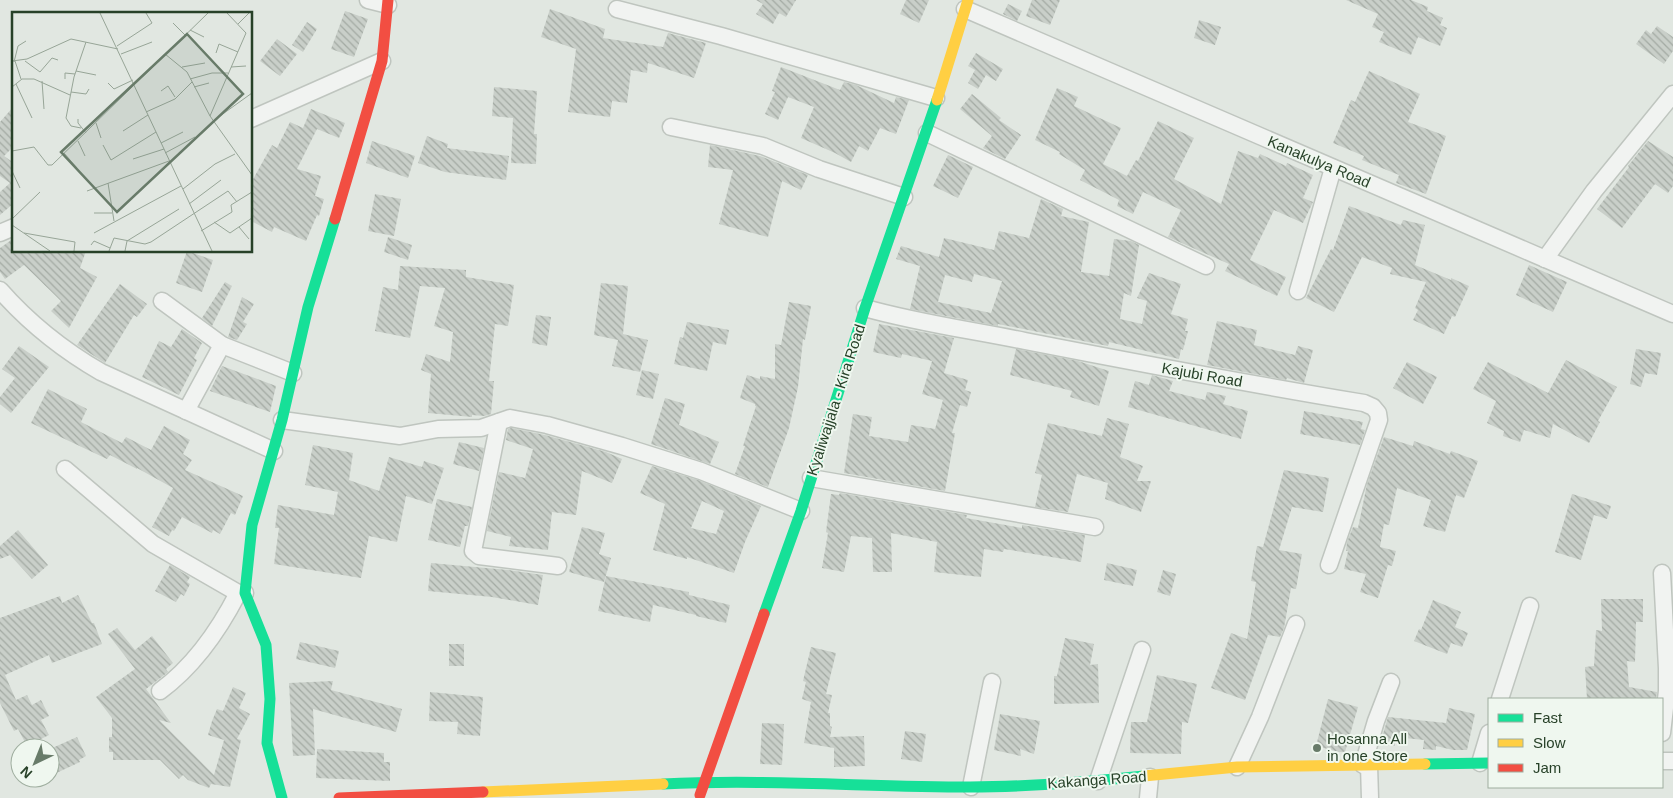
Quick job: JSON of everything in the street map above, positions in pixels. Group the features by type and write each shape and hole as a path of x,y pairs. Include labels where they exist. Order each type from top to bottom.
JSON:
{"street":[{"path":"160,691 178,678 204,648 242,593 252,525 274,452 308,307 382,60 388,2 368,0"},
{"name":"Kyaliwajjala - Kira Road","path":"699,798 801,511 865,308 927,133 936,98 966,5"},
{"name":"Kanakulya Road","path":"966,5 1333,168 1673,314"},
{"path":"617,9 721,36 936,98"},
{"path":"252,119 382,60"},
{"path":"1545,259 1594,191 1673,94"},
{"path":"670,127 763,146 820,169 904,197"},
{"path":"927,133 1206,266"},
{"path":"1298,291 1333,168"},
{"path":"0,233 12,228"},
{"path":"0,290 42,332 74,356 101,372 274,452"},
{"path":"162,301 222,345 293,373"},
{"name":"Kajubi Road","path":"865,308 903,318 1175,370 1364,403 1378,413 1378,420 1329,565"},
{"path":"186,411 222,345"},
{"path":"282,420 400,436 438,428 481,428 510,418 547,425 622,446 701,472 801,511"},
{"path":"499,422 473,551 479,556 558,566"},
{"path":"65,469 153,544 242,593 266,646 270,699 268,743 282,798"},
{"path":"811,478 1095,528"},
{"path":"1662,573 1667,668 1667,691 1663,725"},
{"path":"1500,698 1530,606"},
{"path":"1237,767 1260,717 1296,624"},
{"path":"1098,781 1142,650"},
{"path":"971,787 992,682"},
{"path":"1370,798 1366,765 1376,721 1391,682"},
{"path":"1485,763 1488,740"},
{"name":"Kakanga Road","path":"339,798 704,782 971,787 1098,781 1237,767 1485,763"},
{"path":"1148,798 1150,777"}],"building":[{"path":"756,0 796,0 786,17 779,13 773,24 756,14 763,4"},
{"path":"906,0 929,0 919,23 900,14"},
{"path":"1032,0 1060,0 1050,25 1026,16"},
{"path":"1346,0 1411,0 1428,7 1427,11 1443,18 1440,25 1447,28 1440,46 1418,37 1411,55 1379,42 1384,32 1372,27 1378,14"},
{"path":"1008,4 1022,11 1017,21 1003,14"},
{"path":"550,9 605,29 603,38 663,47 668,33 706,43 694,78 648,63 647,73 631,70 627,103 612,101 610,117 568,112 576,49 541,37"},
{"path":"345,11 368,19 354,57 331,49"},
{"path":"1199,20 1221,27 1215,45 1194,38"},
{"path":"307,22 317,29 303,52 292,45"},
{"path":"1657,26 1673,37 1673,51 1664,64 1636,44 1646,30 1651,34"},
{"path":"277,39 297,54 280,76 260,61"},
{"path":"976,53 1003,69 996,81 986,75 978,89 968,83 975,70 968,66"},
{"path":"781,67 840,90 844,82 856,85 894,103 896,97 909,100 896,134 880,128 868,151 859,146 851,162 801,138 814,107 788,97 778,120 765,114 775,92 772,91"},
{"path":"1369,71 1420,94 1408,122 1446,136 1426,194 1396,183 1399,175 1362,160 1364,156 1333,143 1351,100 1355,102"},
{"path":"494,87 537,91 534,134 537,134 536,164 511,163 513,118 492,116"},
{"path":"1057,88 1078,97 1074,106 1121,128 1103,164 1127,176 1136,160 1138,161 1158,121 1194,138 1174,179 1221,204 1238,151 1258,158 1260,154 1286,166 1287,163 1313,175 1303,198 1313,202 1303,223 1274,210 1250,260 1286,277 1277,296 1225,271 1229,264 1168,237 1181,210 1143,192 1133,214 1117,206 1119,200 1080,180 1085,170 1059,154 1060,152 1035,140"},
{"path":"972,94 1001,118 999,120 1021,135 1005,159 983,148 992,136 960,109"},
{"path":"12,108 12,148 4,156 12,162 12,205 0,215 0,192 10,183 0,176 0,122"},
{"path":"311,109 345,123 339,138 317,129 297,169 321,176 315,196 324,199 319,216 317,215 306,241 274,227 272,232 252,222 252,181 272,145 277,148 290,122 303,128"},
{"path":"427,136 448,144 447,148 509,156 506,180 445,172 418,163"},
{"path":"372,141 415,156 408,178 366,163"},
{"path":"1648,141 1673,157 1673,186 1668,193 1655,184 1622,228 1597,209"},
{"path":"710,145 760,156 808,175 801,190 782,181 768,237 719,224 733,170 708,167"},
{"path":"948,155 973,167 958,198 933,186"},
{"path":"375,194 401,199 394,236 368,231"},
{"path":"1041,199 1063,209 1061,216 1089,222 1081,272 1109,276 1114,239 1131,241 1139,245 1131,296 1124,293 1120,319 1142,324 1147,301 1137,298 1149,273 1181,284 1171,314 1188,319 1185,331 1188,331 1179,359 1109,342 1108,346 910,309 920,266 896,259 901,246 939,257 944,238 994,250 999,231 1029,238","holes":["974,274 1002,281 991,313 938,302 945,275 972,282"]},
{"path":"1349,206 1401,225 1403,220 1425,225 1415,265 1469,286 1455,317 1452,316 1444,334 1413,320 1418,310 1415,308 1426,282 1390,274 1392,268 1362,257 1334,312 1306,298 1331,249 1333,250"},
{"path":"388,237 412,245 408,260 384,252"},
{"path":"12,239 12,252 86,252 80,268 97,277 69,328 51,311 61,301 24,265 5,279 0,272 0,248"},
{"path":"187,252 213,260 202,292 176,283"},
{"path":"1529,265 1567,282 1553,312 1516,295"},
{"path":"400,266 466,270 466,277 514,285 508,326 495,324 489,381 494,381 491,414 484,416 472,415 472,417 428,413 431,374 421,370 426,354 450,362 453,332 434,326 445,288 420,286 410,338 375,331 383,287 398,290"},
{"path":"225,282 232,286 212,326 202,318"},
{"path":"601,283 628,286 623,334 648,340 640,372 612,366 618,340 594,335"},
{"path":"120,284 147,304 137,317 134,315 105,363 77,345"},
{"path":"242,297 254,304 243,322 247,324 237,340 228,337"},
{"path":"789,302 811,306 805,340 803,339 798,387 789,428 768,487 735,474 756,406 740,398 747,375 760,379 760,376 775,379 775,344 781,345"},
{"path":"536,315 551,317 547,346 532,343"},
{"path":"1217,321 1257,330 1254,345 1295,355 1298,346 1313,350 1304,383 1287,378 1286,380 1207,365"},
{"path":"687,322 729,330 726,345 713,342 707,371 674,364 680,337 683,338"},
{"path":"879,324 954,338 944,373 968,380 965,390 971,392 967,407 960,405 952,433 955,433 945,491 844,473 853,414 872,417 869,436 908,442 911,425 935,429 943,400 922,394 932,361 902,354 901,358 873,352"},
{"path":"182,329 202,343 194,358 197,360 179,395 142,377 159,341 171,347"},
{"path":"19,346 49,367 11,413 0,404 0,397 15,378 2,369"},
{"path":"1016,349 1078,361 1109,371 1099,406 1070,397 1072,391 1010,375"},
{"path":"1636,349 1661,353 1657,375 1645,373 1641,387 1630,384"},
{"path":"1566,360 1617,387 1598,421 1600,422 1589,443 1553,424 1550,438 1524,430 1520,442 1503,436 1504,431 1487,423 1496,401 1473,389 1488,362 1548,393"},
{"path":"1407,362 1437,377 1423,404 1393,388"},
{"path":"222,366 276,386 270,412 210,391"},
{"path":"642,370 659,374 653,399 636,395"},
{"path":"1152,375 1173,381 1169,391 1205,400 1207,392 1226,396 1223,404 1248,411 1241,439 1128,407 1135,381 1149,385"},
{"path":"48,389 87,409 81,422 122,443 126,437 151,450 164,426 190,440 183,454 192,460 185,470 243,496 235,515 231,513 220,534 213,530 212,533 182,517 169,536 152,527 173,488 110,455 107,459 31,423"},
{"path":"665,398 685,404 679,425 719,442 710,464 651,444"},
{"path":"1304,411 1363,422 1361,429 1365,430 1360,445 1300,434"},
{"path":"1107,418 1129,424 1120,457 1143,466 1137,481 1151,481 1141,512 1105,499 1108,483 1077,474 1068,512 1035,507 1042,475 1035,473 1048,423 1102,436"},
{"path":"508,429 545,435 606,452 622,459 612,483 582,471 576,515 552,512 548,550 509,546 511,537 487,531 499,472 525,478 533,449 506,440"},
{"path":"1384,437 1413,446 1414,441 1450,454 1451,451 1478,461 1464,498 1456,495 1445,532 1423,526 1431,500 1397,488 1389,525 1384,524 1380,547 1396,551 1392,566 1388,565 1378,598 1360,592 1366,574 1344,569 1348,551 1346,551 1347,542 1353,527 1358,528 1367,484"},
{"path":"459,442 484,448 479,471 453,464"},
{"path":"313,445 353,453 349,480 379,491 389,457 422,467 424,461 444,468 432,504 406,496 397,542 369,536 361,578 274,564 279,528 275,528 278,505 334,515 338,492 305,485"},
{"path":"652,466 698,480 761,506 734,573 687,557 687,559 653,550 665,504 640,493","holes":["702,501 724,511 716,534 691,528"]},
{"path":"1284,470 1329,478 1323,512 1292,507 1279,550 1302,554 1296,589 1291,588 1284,628 1280,637 1268,635 1245,700 1211,688 1231,633 1247,639 1256,582 1251,581 1257,546 1263,547"},
{"path":"840,493 967,515 966,518 1022,528 1022,525 1085,535 1081,562 1004,549 1003,552 984,549 981,577 934,572 937,542 891,533 892,572 873,572 872,538 851,536 844,572 822,568 828,533 826,532 831,494 839,495"},
{"path":"1572,494 1611,506 1607,519 1594,515 1581,560 1555,552"},
{"path":"437,499 472,507 468,526 465,526 460,547 428,540"},
{"path":"582,527 605,533 599,554 611,558 604,582 569,572"},
{"path":"18,530 48,565 32,579 10,555 0,559 0,546"},
{"path":"431,563 543,575 538,605 492,597 428,591"},
{"path":"1107,563 1137,570 1133,586 1104,580"},
{"path":"170,565 190,577 187,582 190,584 184,596 181,594 176,602 155,591"},
{"path":"1163,570 1176,574 1170,596 1157,592"},
{"path":"606,576 689,592 689,595 730,605 726,623 653,605 650,622 598,611"},
{"path":"78,595 92,623 94,623 102,644 52,663 49,655 5,675 16,700 27,695 32,705 41,700 49,716 41,720 49,735 43,738 23,738 18,729 14,731 0,703 0,618 60,596 62,603"},
{"path":"1601,599 1643,599 1643,622 1636,622 1635,662 1627,661 1629,687 1657,692 1656,698 1587,698 1585,667 1594,666 1596,630 1602,631"},
{"path":"1433,600 1461,612 1455,627 1468,633 1462,647 1451,643 1447,654 1414,641 1419,629 1421,630"},
{"path":"117,628 135,650 152,636 173,663 166,669 168,672 146,689 171,723 159,720 214,775 224,740 208,735 212,721 217,709 223,711 233,687 246,693 239,708 250,714 237,739 241,740 230,787 211,784 209,788 188,780 183,775 179,779 160,760 113,760 113,752 109,752 109,737 112,737 112,718 96,697 135,669 108,634"},
{"path":"1065,638 1094,644 1090,665 1098,664 1099,703 1054,704 1054,676 1057,676"},
{"path":"300,642 339,651 335,668 296,659"},
{"path":"449,644 464,644 464,666 449,666"},
{"path":"811,647 836,653 826,694 832,695 828,713 830,713 830,726 832,727 830,737 864,736 865,766 834,767 834,748 804,743 811,702 802,699 806,682 803,681"},
{"path":"1157,675 1197,684 1188,723 1182,722 1181,754 1130,753 1131,722 1147,722"},
{"path":"333,681 331,690 402,709 396,732 313,709 315,755 293,756 289,683"},
{"path":"430,692 483,697 480,736 457,734 458,722 429,721"},
{"path":"1328,699 1358,707 1345,752 1316,746"},
{"path":"1449,708 1475,714 1467,750 1453,750 1436,746 1436,750 1423,749 1424,740 1395,737 1395,746 1382,745 1388,717 1446,723"},
{"path":"1000,714 1040,721 1034,754 1020,749 1021,756 994,750"},
{"path":"762,723 784,724 782,765 760,764"},
{"path":"905,731 926,734 922,762 901,759"},
{"path":"77,737 86,756 79,760 80,762 60,771 60,745"},
{"path":"317,749 384,753 384,762 390,762 390,781 316,778"}],"traffic: fast":[{"path":"764,614 801,511 865,308 937,100"},
{"path":"282,798 267,743 270,699 266,645 245,593 252,525 282,420 308,307 335,219"},
{"path":"1425,764 1488,763"},
{"path":"663,784 740,782 992,787 1057,784 1144,776"}],"traffic: slow":[{"path":"937,100 968,0"},
{"path":"1144,776 1237,767 1425,764"},
{"path":"483,792 663,784"}],"traffic: jam":[{"path":"335,219 382,61 388,0"},
{"path":"700,795 764,614"},
{"path":"339,798 483,792"}],"place":[{"name":"Hosanna All in one Store","path":"1317,748"}]}
